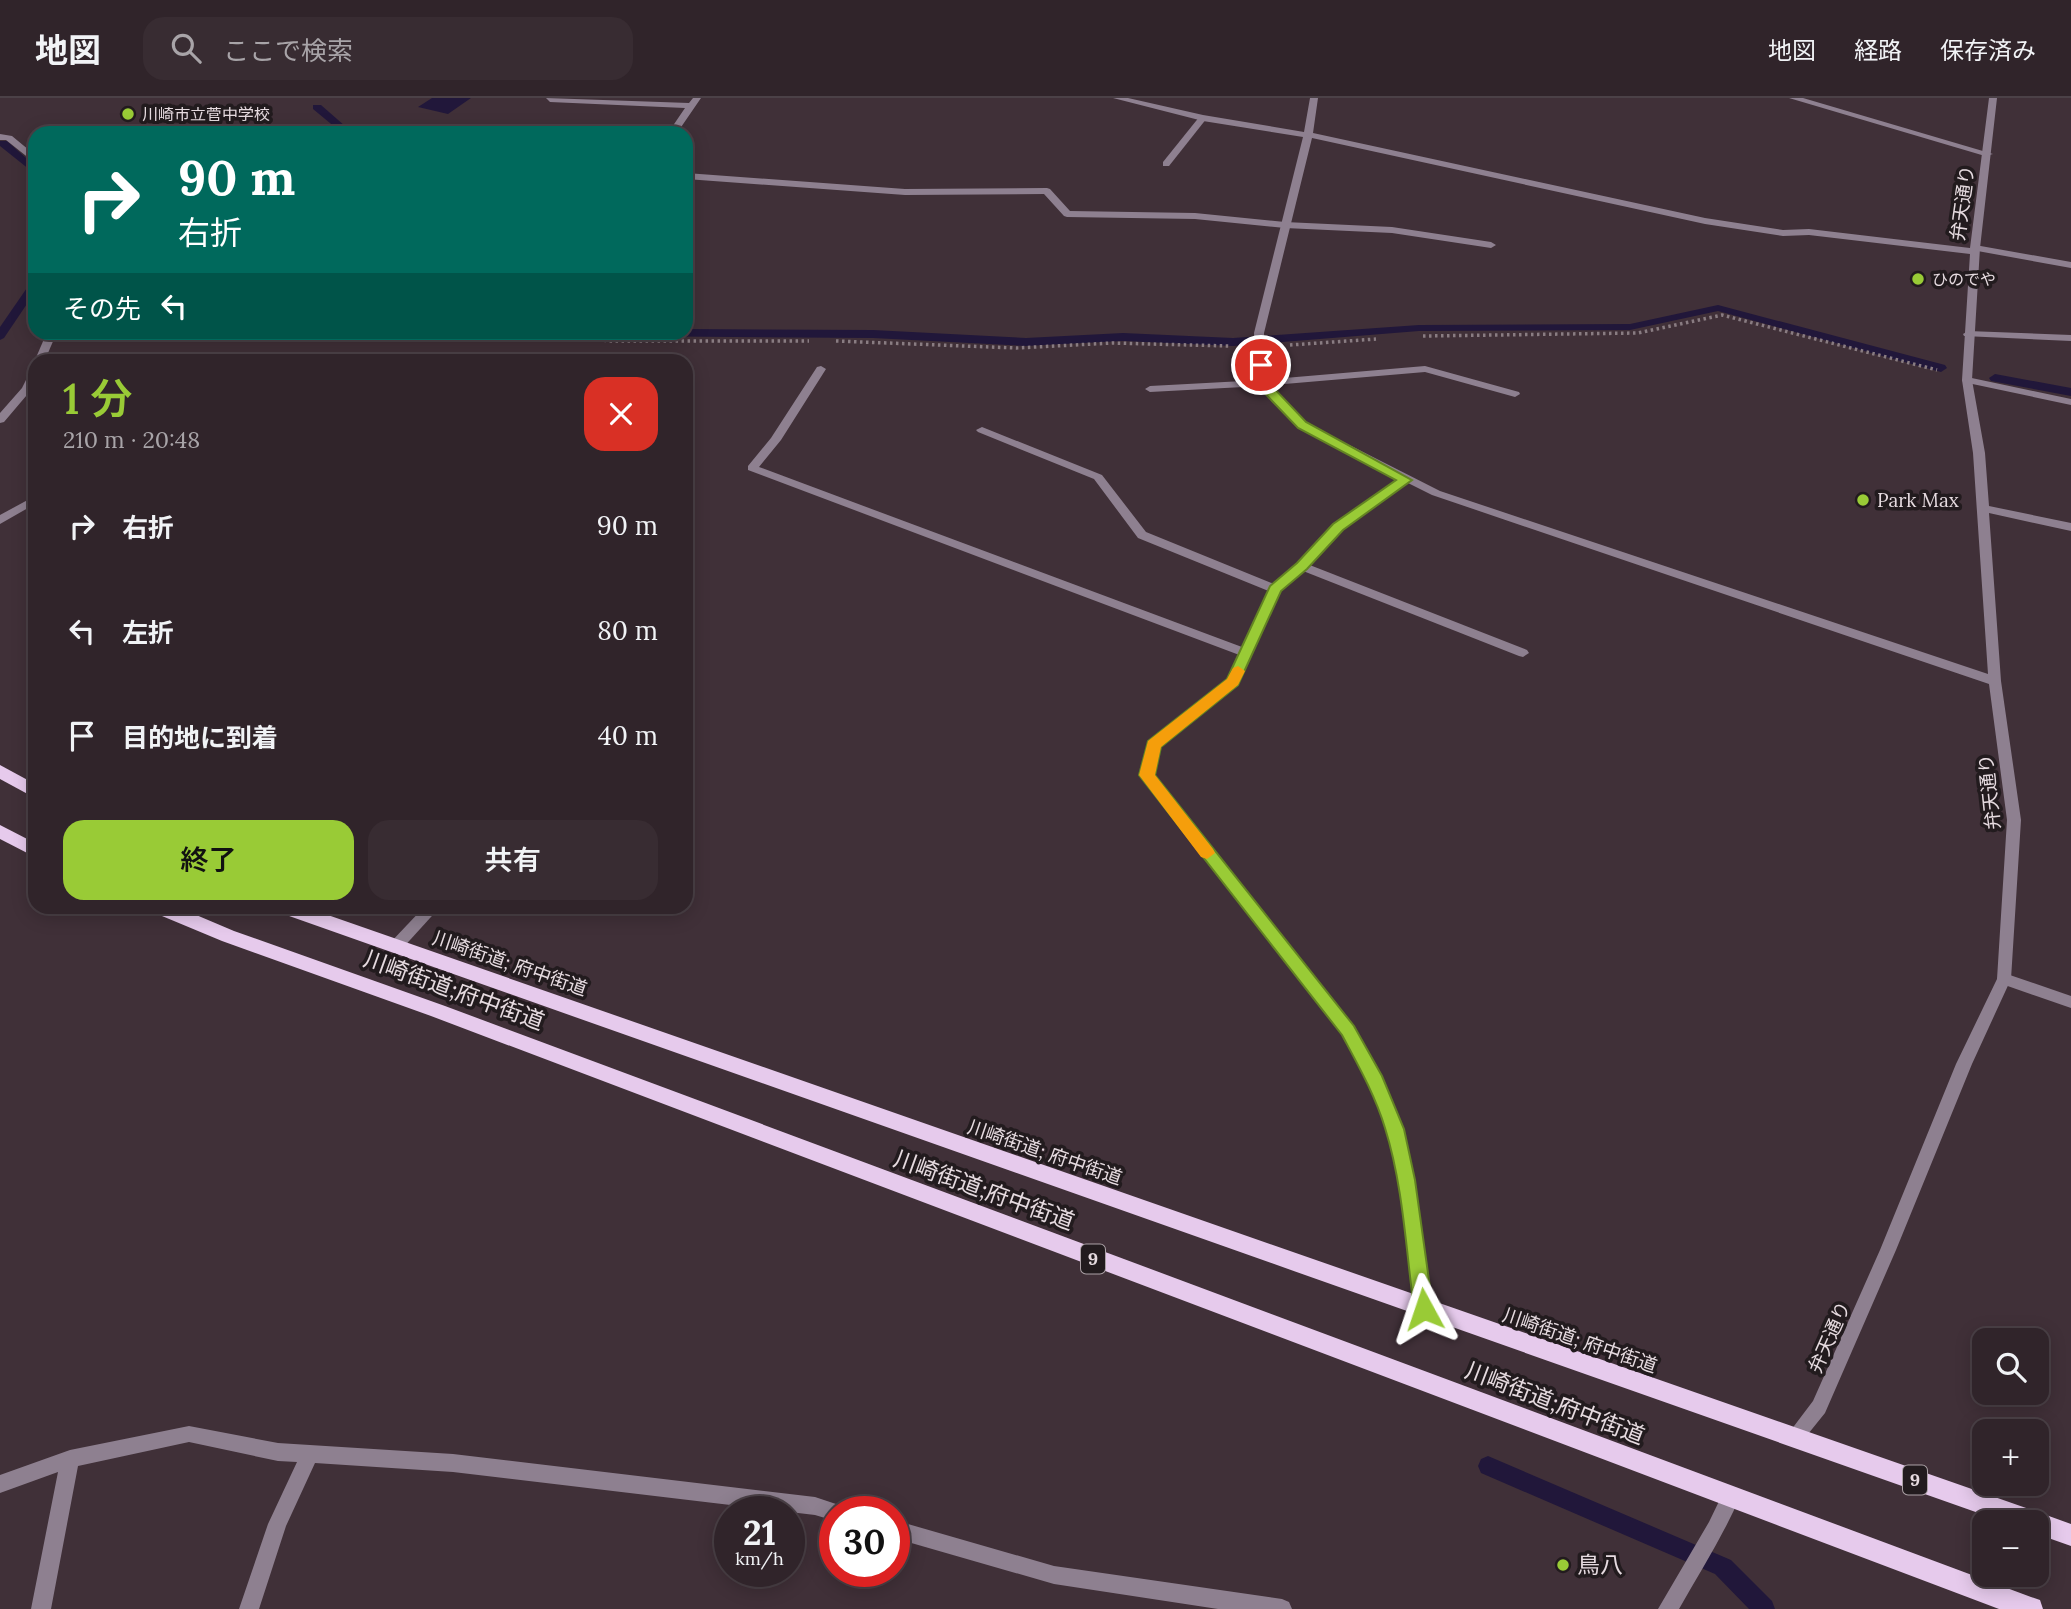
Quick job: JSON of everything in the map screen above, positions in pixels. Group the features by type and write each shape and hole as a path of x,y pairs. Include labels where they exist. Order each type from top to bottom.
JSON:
{"main road":[{"path":"0,771 28,788"},
{"path":"0,831 28,847"},
{"name":"川崎街道;府中街道","path":"175,914 2031,1609"},
{"name":"川崎街道; 府中街道","path":"303,914 1794,1438"},
{"name":"9","path":"1794,1438 1999,1510"},
{"name":"9","path":"2049,1527 2071,1535"}],"street":[{"path":"1117,98 1203,118 1308,135 1705,221 1783,233 1809,232 1975,250 2071,265"},
{"path":"1314,98 1308,135 1259,333 1262,383 1302,425 1405,480 1436,493 1995,681"},
{"path":"1793,98 1988,154"},
{"name":"弁天通り","path":"1794,1438 1819,1407 1888,1250 1964,1065 2004,979 2014,820 1995,681 1979,453 1967,380 1975,250 1993,98"},
{"path":"550,99 694,102"},
{"path":"677,126 694,102"},
{"path":"1166,164 1203,118"},
{"path":"0,137 9,138 28,154"},
{"path":"693,177 905,192 1047,191 1067,214 1195,216 1285,225 1392,230 1491,245"},
{"path":"1968,334 2071,338"},
{"path":"821,369 775,440 752,468 1246,653"},
{"path":"1150,389 1262,383 1425,369 1515,394"},
{"path":"1967,380 2071,402"},
{"path":"0,420 28,388"},
{"path":"982,430 1098,477 1142,535 1275,589"},
{"path":"1405,480 1338,527 1302,566 1275,589 1233,682 1154,745 1147,775 1348,1031 1376,1081 1395,1129 1406,1180 1424,1309"},
{"path":"0,520 28,503"},
{"path":"1982,508 2071,527"},
{"path":"1302,566 1523,653"},
{"path":"395,947 426,914"},
{"path":"2004,979 2071,1002"},
{"path":"0,1484 70,1459 189,1434 278,1452 453,1463 819,1507"},
{"path":"249,1609 277,1524 310,1454"},
{"path":"41,1609 70,1459"},
{"path":"1668,1609 1685,1584 1731,1497"},
{"path":"910,1534 1054,1575 1282,1609"}],"path":[{"path":"1418,336 1638,333 1722,315 1907,365 1962,375 1967,380"},
{"path":"834,341 1016,348 1112,343 1259,347 1378,339"},
{"path":"601,340 820,341"}],"shaded area":[{"path":"432,98 471,98 448,114 418,107"}],"waterway":[{"path":"317,107 340,126"},
{"path":"3,143 28,165"},
{"path":"0,336 28,294"},
{"path":"693,333 873,334 1026,342 1123,337 1233,342 1419,328 1630,327 1718,308 1941,368"},
{"path":"1995,378 2071,392"},
{"path":"1488,1466 1723,1567 1764,1609"}],"slow traffic":[{"path":"1207,853 1147,775 1154,745 1233,682 1238,671"}],"place":[{"name":"川崎市立菅中学校","path":"128,114"},
{"name":"ひのでや","path":"1918,279"},
{"name":"Park Max","path":"1863,500"},
{"name":"鳥八","path":"1563,1565"}],"route":[{"path":"1261,365 1262,383 1277,402 1302,425 1405,480 1338,527 1302,566 1275,589 1233,682 1154,745 1147,775 1156,790 1348,1031 1376,1081 1395,1129 1406,1180 1424,1309"}]}
